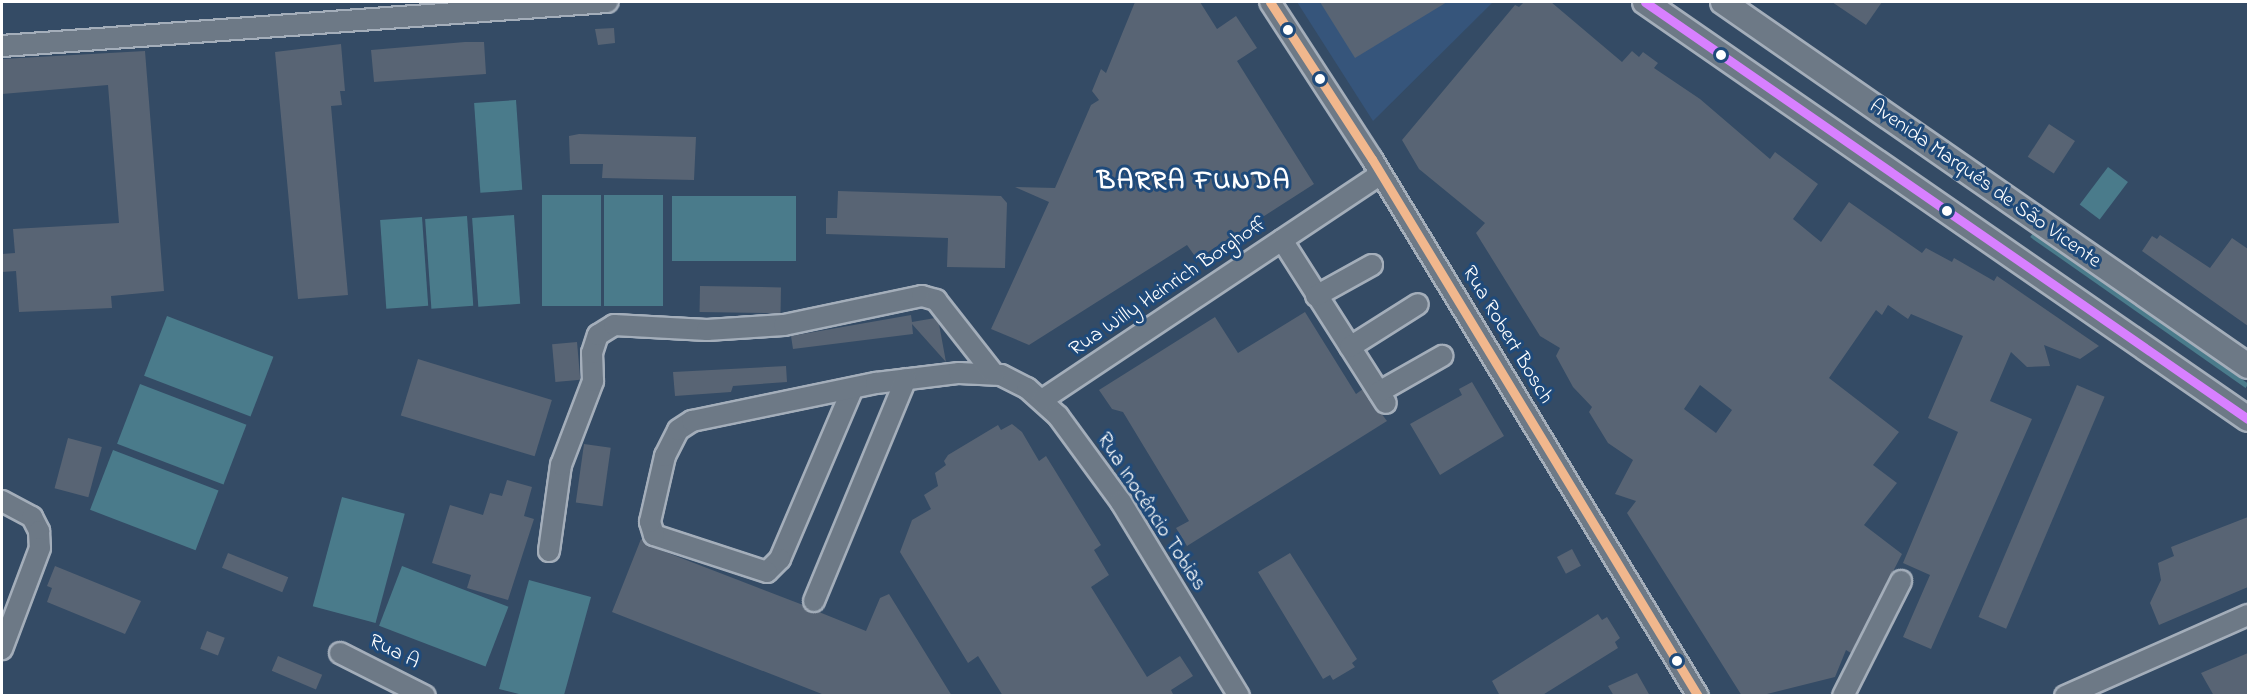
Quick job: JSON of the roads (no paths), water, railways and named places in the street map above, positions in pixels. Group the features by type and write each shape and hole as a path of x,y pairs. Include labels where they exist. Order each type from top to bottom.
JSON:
{"main road":[{"name":"Avenida Marquês de São Vicente","path":"1645,2 2248,419"},
{"name":"Avenida Marquês de São Vicente","path":"1723,2 2248,366"}],"street":[{"path":"2,46 606,2"},
{"name":"Rua Robert Bosch","path":"1270,2 1381,174 1698,696"},
{"name":"Rua Willy Heinrich Borghoff","path":"1042,400 1381,174"},
{"path":"1282,240 1383,398 1442,356"},
{"path":"1316,296 1372,265"},
{"path":"549,552 561,465 593,381 592,353 598,335 614,325 707,330 784,325 922,296 936,300 997,374"},
{"path":"1350,347 1418,304"},
{"path":"852,390 780,559 767,572 670,543 654,534 650,522 665,456 678,430 692,421 721,413 906,379 959,373 997,374"},
{"name":"Rua Inocêncio Tobias","path":"997,374 1042,400 1058,416 1121,502 1239,696"},
{"path":"814,601 906,379"},
{"path":"2,501 32,517 39,531 35,564 2,648"},
{"path":"1843,696 1901,581"},
{"path":"2065,696 2248,615"},
{"name":"Rua A","path":"340,652 425,696"}],"district":[{"name":"BARRA FUNDA","path":"1194,182"}]}
